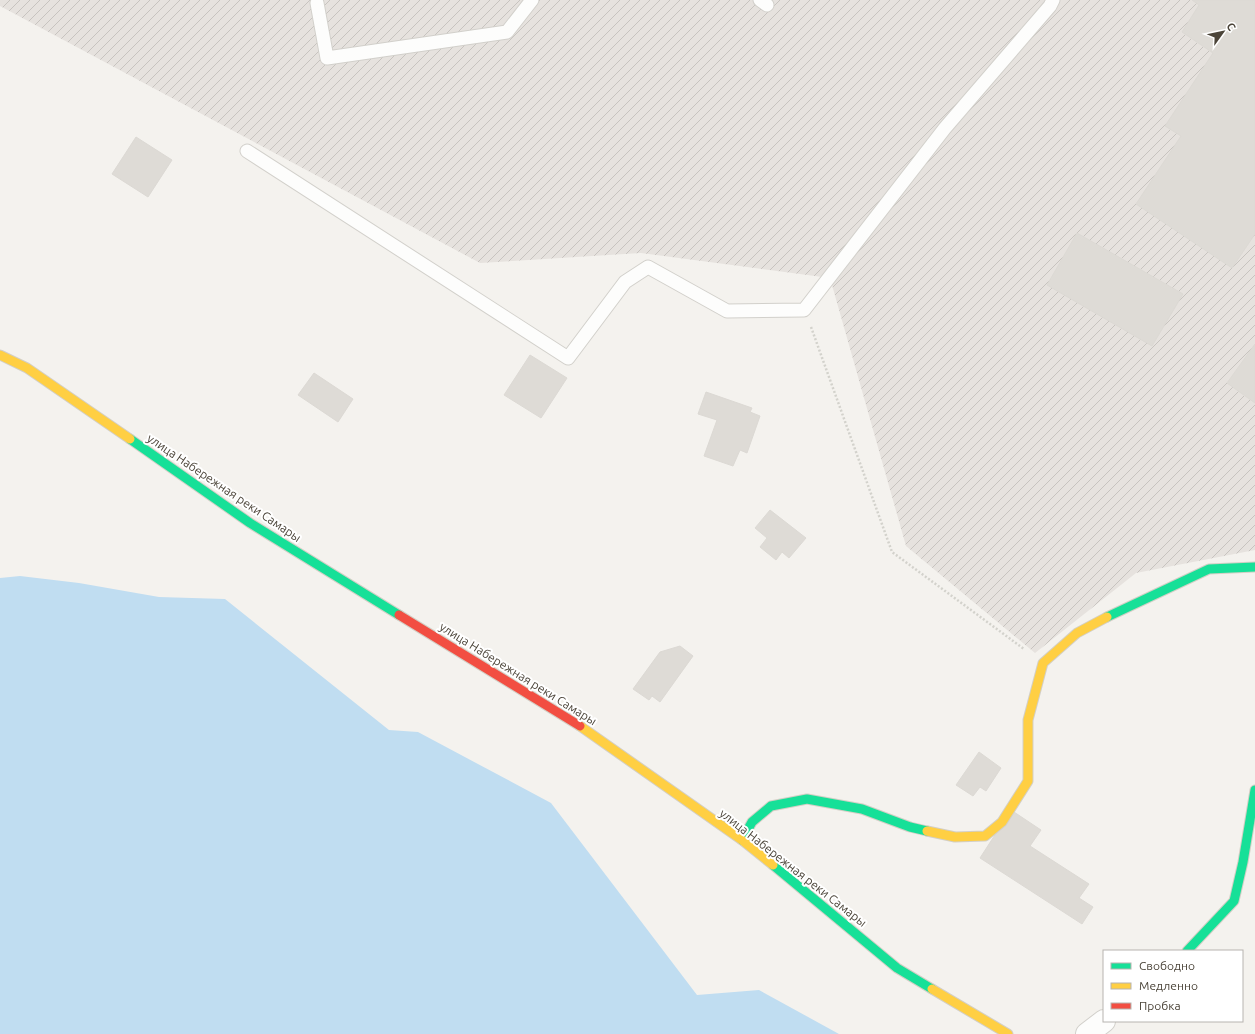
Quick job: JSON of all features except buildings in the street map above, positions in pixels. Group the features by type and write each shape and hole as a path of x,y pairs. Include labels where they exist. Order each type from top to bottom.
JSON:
{"street":[{"name":"улица Набережная реки Самары","path":"0,355 27,368 250,523 570,719 742,840 897,968 1008,1034"},
{"path":"742,840 752,822 771,806 807,799 862,809 910,827 955,837 985,836 1002,822 1028,781 1028,720 1043,662 1077,633 1113,614 1209,569 1255,567"},
{"path":"1188,950 1234,901 1243,862 1255,790"},
{"path":"1087,1034 1103,1022"}],"lane":[{"path":"316,3 327,58 507,32 532,0"},
{"path":"247,151 568,358 625,282 648,267 727,311 804,310 944,128 1050,6 1053,0"}],"path":[{"path":"804,310 892,552 1043,662"}],"shaded area":[{"path":"0,0 1255,0 1255,550 1136,573 1035,653 906,546 830,278 641,253 480,263 0,6"}],"water":[{"path":"20,576 79,583 159,597 225,599 389,730 418,732 551,803 697,995 759,990 839,1034 0,1034 0,578"}],"traffic: fast":[{"path":"130,439 250,523 399,615"},
{"path":"1107,617 1209,569 1255,567"},
{"path":"1188,950 1234,901 1243,862 1255,790"},
{"path":"742,840 752,822 771,806 807,799 862,809 910,827 927,831"},
{"path":"773,865 897,968 932,989"}],"traffic: slow":[{"path":"0,355 27,368 130,439"},
{"path":"927,831 955,837 985,836 1002,822 1028,781 1028,720 1043,663 1077,633 1107,617"},
{"path":"580,726 742,840 773,865"},
{"path":"932,989 1008,1034"}],"traffic: jam":[{"path":"399,615 580,726"}]}
